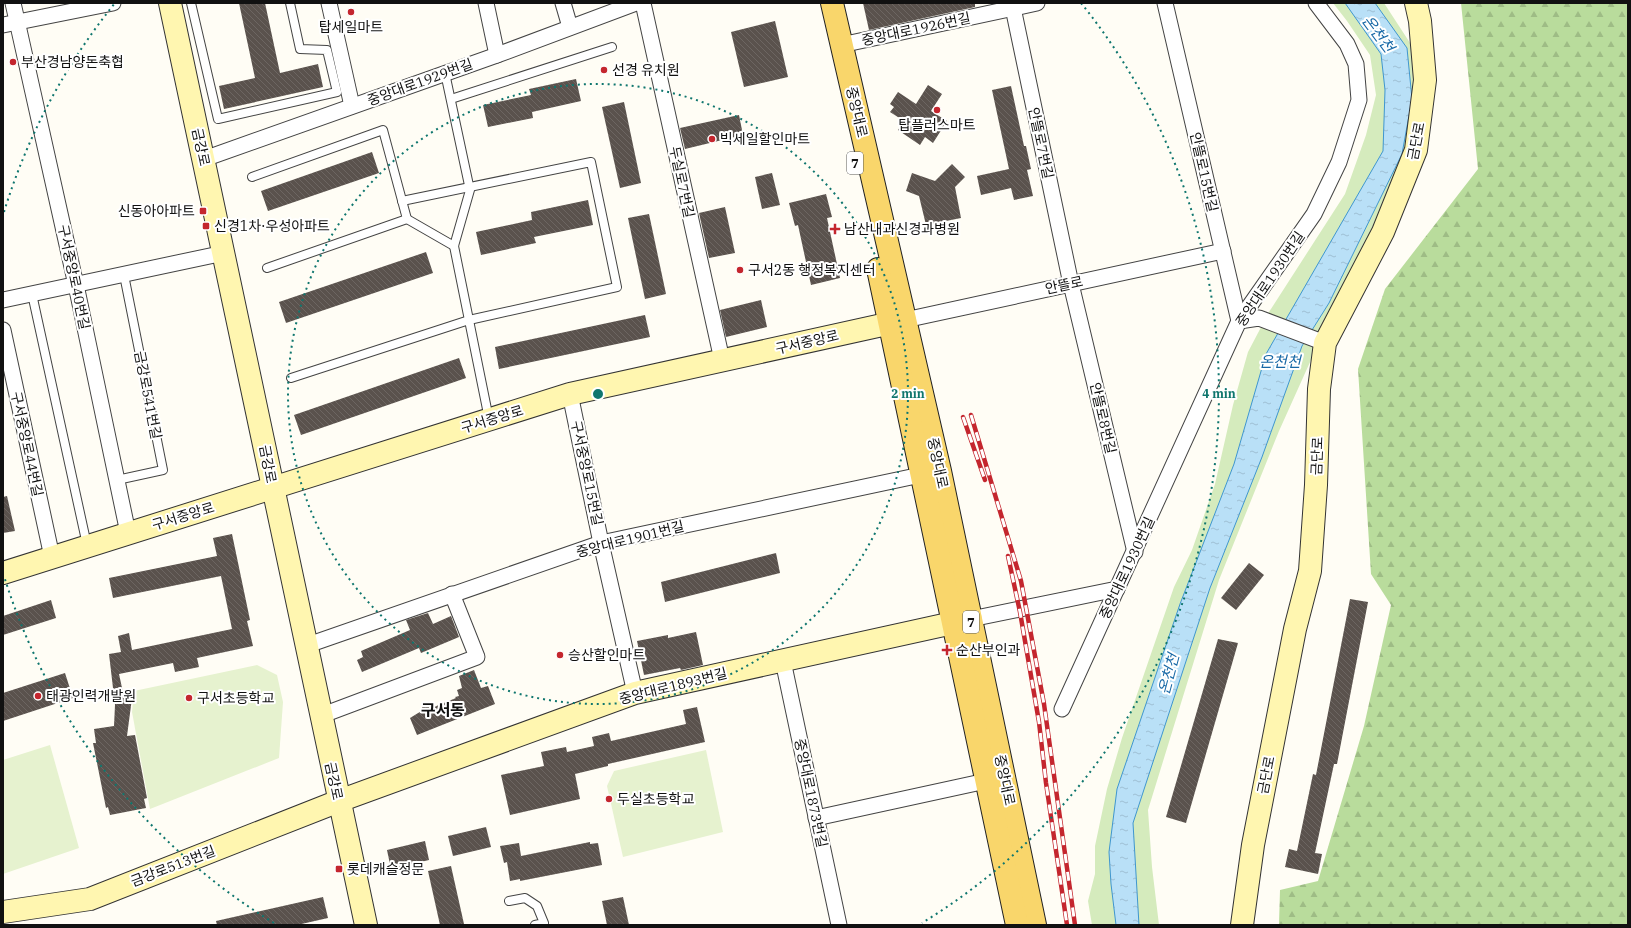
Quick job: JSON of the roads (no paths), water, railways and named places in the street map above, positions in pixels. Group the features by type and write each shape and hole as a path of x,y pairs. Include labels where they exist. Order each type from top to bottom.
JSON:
{"main road":[{"name":"중앙대로","path":"819,3 897,322 962,621 1035,925"},
{"name":"중앙대로","path":"832,3 897,322"},
{"name":"중앙대로","path":"962,621 986,781 1017,925"}],"street":[{"name":"구서중앙로40번길","path":"13,3 10,23 76,285 128,533"},
{"path":"10,23 85,6 113,3"},
{"name":"금강로","path":"170,3 224,253 305,646 366,925"},
{"path":"329,3 352,106"},
{"path":"486,3 497,54"},
{"path":"563,3 570,28"},
{"name":"중앙대로1929번길","path":"204,159 446,73 636,3"},
{"name":"두실로7번길","path":"643,3 722,360"},
{"name":"중앙대로1926번길","path":"841,45 1012,6 1037,3"},
{"name":"안뜰로15번길","path":"1166,3 1239,321"},
{"name":"중앙대로1930번길","path":"1062,709 1239,321 1314,214 1340,162 1359,100 1356,64 1347,44 1316,3"},
{"name":"금단로","path":"1242,925 1253,845 1295,629 1310,571 1316,485 1319,341 1383,232 1416,150 1425,80 1420,21 1416,3"},
{"name":"안뜰로7번길","path":"1012,6 1071,284"},
{"name":"안뜰로","path":"897,322 1223,251"},
{"path":"3,300 224,253"},
{"name":"안뜰로8번길","path":"1071,284 1134,552"},
{"path":"1239,321 1259,318 1319,341"},
{"name":"구서중앙로","path":"3,573 570,394 897,322"},
{"name":"구서중앙로44번길","path":"3,330 52,557"},
{"name":"구서중앙로15번길","path":"570,394 601,543 635,693"},
{"name":"중앙대로1901번길","path":"305,646 601,543 931,473"},
{"path":"962,621 1117,589"},
{"path":"320,716 477,657 452,594"},
{"name":"중앙대로1893번길","path":"339,801 635,693 962,621"},
{"name":"중앙대로1873번길","path":"783,660 839,925"},
{"path":"816,818 986,781"},
{"name":"금강로513번길","path":"3,912 90,899 339,801"}],"lane":[{"path":"191,3 218,120 337,92 328,50 300,49 290,3"},
{"path":"451,99 612,47"},
{"path":"446,73 470,190 454,246 490,420"},
{"path":"252,177 383,130 407,219 454,246"},
{"path":"291,378 469,320 616,287 591,162 402,201"},
{"path":"267,268 407,219"},
{"name":"금강로541번길","path":"117,480 163,470 124,275"},
{"path":"32,294 88,546"},
{"path":"509,901 525,898 537,906 546,924 535,925"}],"water":[{"name":"온천천","path":"1345,3 1375,3 1407,48 1412,99 1402,154 1329,303 1302,346 1262,457 1210,588 1133,823 1139,925 1116,925 1109,852 1117,789 1180,604 1234,464 1266,354 1383,151 1385,90 1381,54"}],"railway":[{"path":"971,415 1021,581 1044,704 1075,925"},
{"path":"963,417 985,480"},
{"path":"1008,556 1020,612 1039,722 1046,783 1067,925"}],"place":[{"name":"탑세일마트","path":"351,12"},
{"name":"부산경남양돈축협","path":"13,62"},
{"name":"선경 유치원","path":"604,70"},
{"name":"탑플러스마트","path":"937,110"},
{"name":"빅세일할인마트","path":"712,139"},
{"name":"신동아아파트","path":"203,211"},
{"name":"신경1차·우성아파트","path":"206,226"},
{"name":"남산내과신경과병원","path":"835,229"},
{"name":"구서2동 행정복지센터","path":"740,270"},
{"name":"순산부인과","path":"947,650"},
{"name":"승산할인마트","path":"560,655"},
{"name":"태광인력개발원","path":"38,696"},
{"name":"구서초등학교","path":"189,698"},
{"name":"두실초등학교","path":"609,799"},
{"name":"롯데캐슬정문","path":"339,869"}],"district":[{"name":"구서동","path":"443,710"}]}
